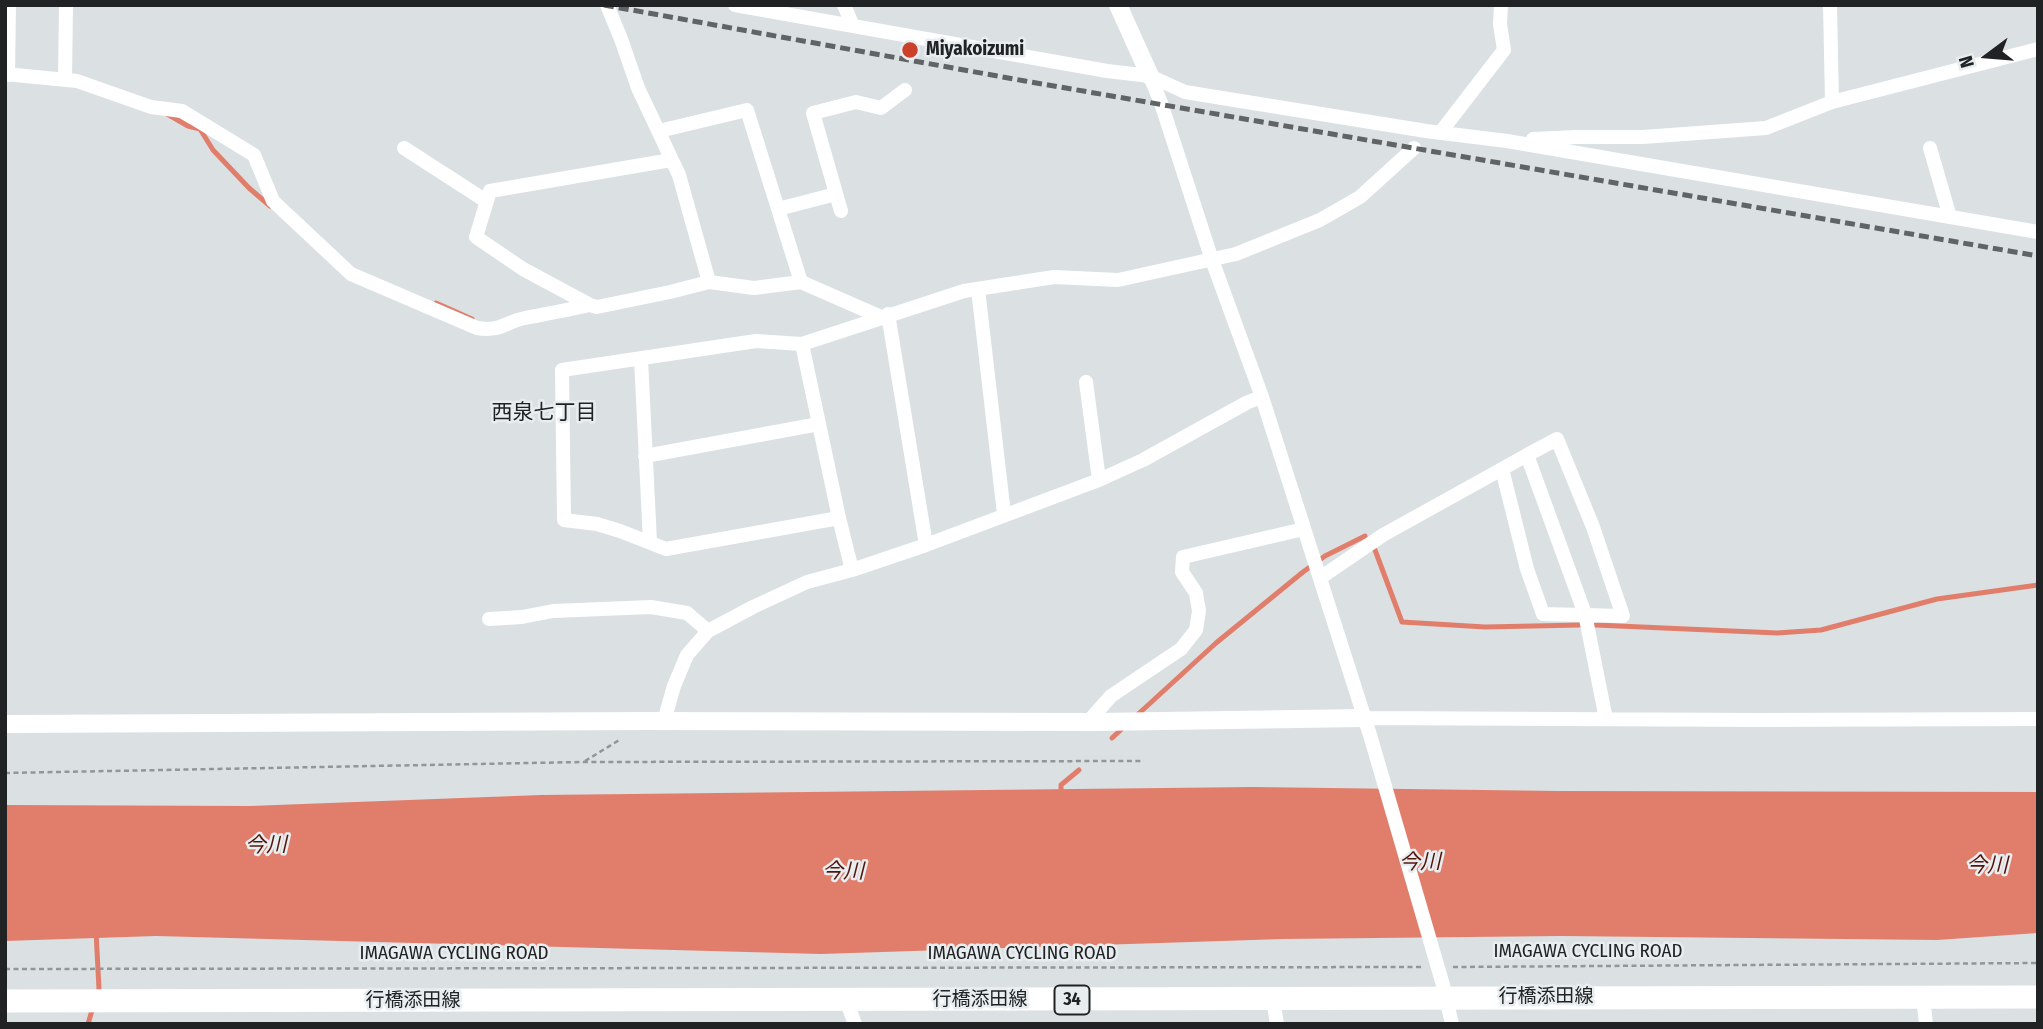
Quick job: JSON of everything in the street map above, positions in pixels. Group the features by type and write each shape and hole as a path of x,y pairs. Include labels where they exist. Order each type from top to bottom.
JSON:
{"main road":[{"name":"行橋添田線","path":"5,1001 1273,1000 1444,991 2038,997"}],"street":[{"path":"9,5 7,74 77,81 151,107 182,111 254,155 274,201 351,274 477,328 490,330 522,319 590,305"},
{"path":"65,80 66,5"},
{"path":"607,5 638,88 679,175 709,282"},
{"path":"844,5 853,26"},
{"path":"1118,5 1161,103 1212,260 1262,397 1367,726 1452,1024"},
{"path":"1440,133 1504,50 1500,24 1501,5"},
{"path":"1830,5 1832,102"},
{"path":"742,6 1107,71 1150,76 1185,92 1440,133 1507,141 2038,232"},
{"path":"1507,141 1643,137 1766,128 1832,102 2038,49"},
{"path":"841,211 813,113 856,102 881,108 905,90"},
{"path":"659,131 747,110 801,282"},
{"path":"404,148 486,201"},
{"path":"839,518 666,549 597,524 564,520 562,370 756,341 802,344 964,291 1054,277 1118,280 1237,254 1320,220 1360,197 1414,148"},
{"path":"1930,148 1950,217"},
{"path":"671,160 490,191 476,237 523,269 597,307 709,282 754,288 801,282 884,316"},
{"path":"778,209 836,194"},
{"path":"978,289 1004,514"},
{"path":"884,316 926,545"},
{"path":"802,344 852,570"},
{"path":"641,359 650,542"},
{"path":"1086,382 1099,480"},
{"path":"664,721 687,655 708,631 793,587 926,545 1099,480 1143,460 1248,402 1262,397"},
{"path":"646,456 819,424"},
{"path":"1319,576 1383,535 1527,455 1557,439 1593,527 1623,616 1543,614 1527,569 1502,469"},
{"path":"1527,455 1585,614 1606,719"},
{"path":"1092,722 1111,696 1181,649 1196,630 1199,611 1196,593 1182,572 1183,557 1304,529"},
{"path":"489,619 522,617 553,611 651,607 687,613 708,631"},
{"path":"5,724 1150,721 1367,726 1606,719 2038,719"},
{"path":"1923,997 1926,1024"},
{"path":"846,1000 855,1024"},
{"path":"1273,1000 1277,1024"}],"path":[{"path":"582,762 640,728 643,721"},
{"path":"5,773 582,762 1144,761"},
{"name":"IMAGAWA CYCLING ROAD","path":"1450,967 2038,963"},
{"name":"IMAGAWA CYCLING ROAD","path":"5,969 1422,967"}],"water":[{"name":"今川","path":"1253,787 2038,792 2038,933 1937,940 1562,936 1283,939 821,954 156,936 5,941 5,805 250,806 541,795"}],"waterway":[{"path":"167,114 188,126 200,129 213,150 270,206"},
{"path":"436,303 472,319"},
{"path":"1135,717 1216,643 1303,572 1325,556 1365,536"},
{"path":"1375,550 1402,622 1485,627 1580,625"},
{"path":"1596,625 1777,633 1821,630 1937,599 2038,585"},
{"path":"1112,738 1125,726"},
{"path":"1061,793 1061,785 1079,770"},
{"path":"96,931 97,994"},
{"path":"88,1024 93,1007"}],"railway":[{"path":"604,5 1025,81 2038,256"}],"place":[{"name":"Miyakoizumi","path":"910,50"}],"district":[{"name":"西泉七丁目","path":"544,413"}]}
